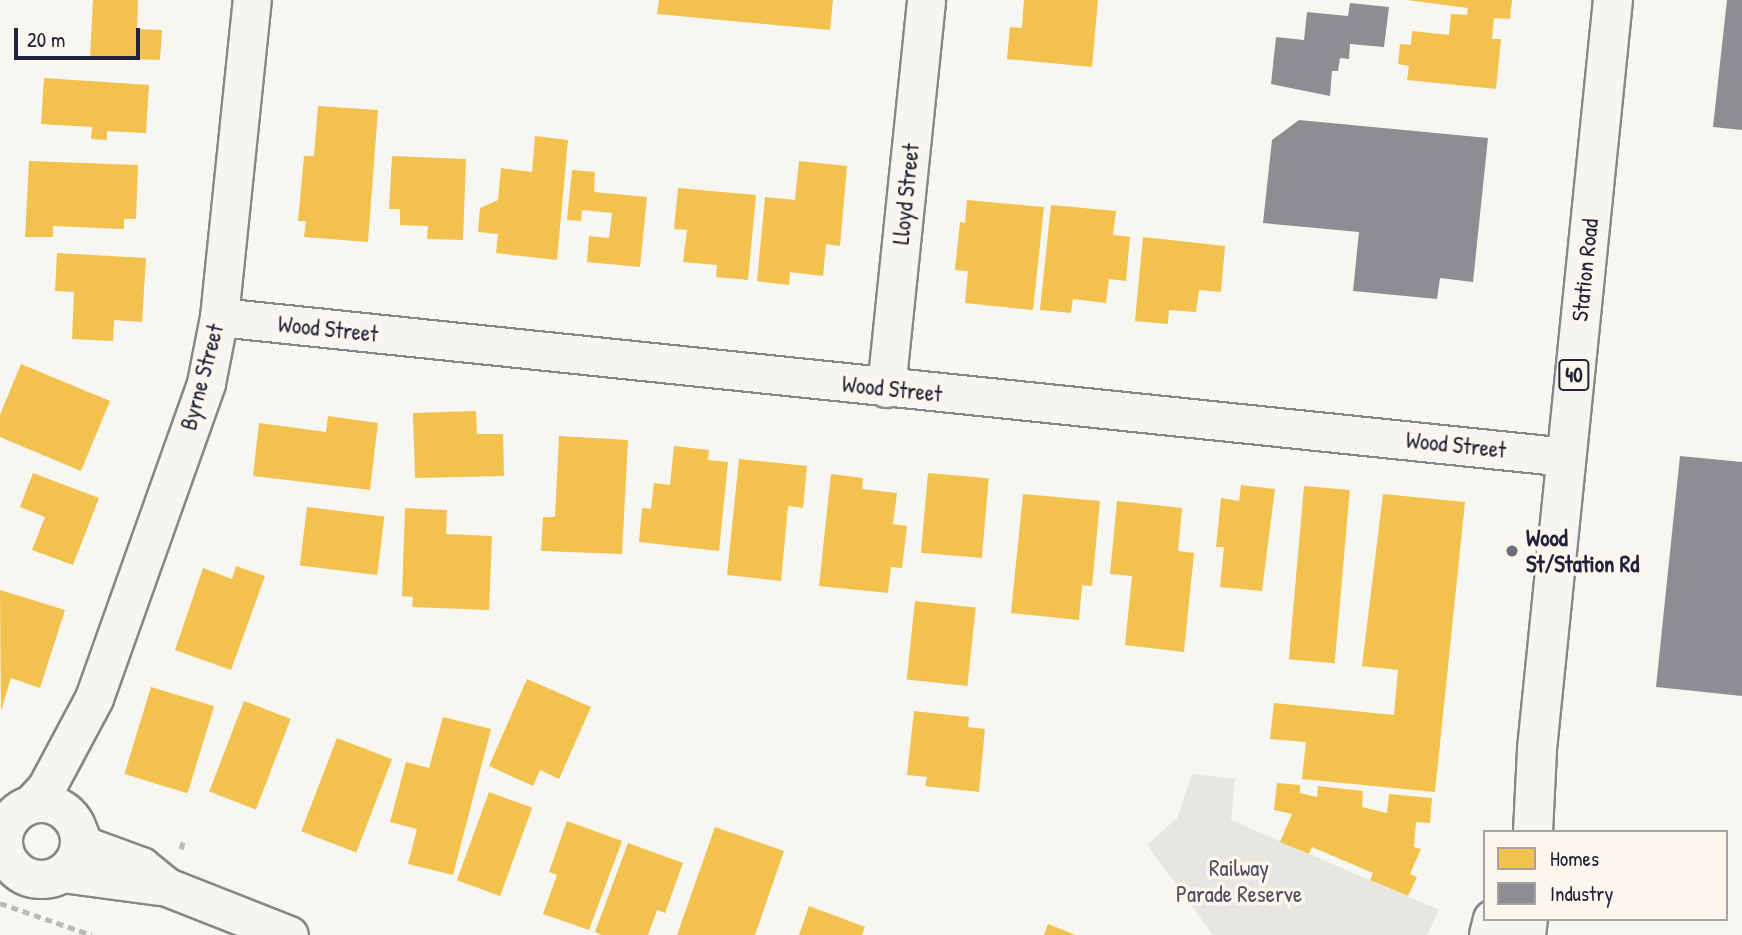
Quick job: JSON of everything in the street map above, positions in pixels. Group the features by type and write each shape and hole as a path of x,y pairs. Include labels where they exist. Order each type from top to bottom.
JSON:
{"main road":[{"name":"Station Road","path":"1533,830 1537,749 1613,0"},
{"name":"Station Road","path":"1517,830 1537,749"}],"street":[{"name":"Byrne Street","path":"18,806 46,788 94,698 206,383 219,317 251,0"},
{"name":"Lloyd Street","path":"886,388 926,0"},
{"name":"Wood Street","path":"219,317 1566,457"},
{"name":"Byrne Street","path":"77,829 78,783 94,698"},
{"path":"167,887 141,866 84,845 77,829 52,804 18,806 5,825 2,850 11,866 27,877 47,879 62,873 167,887 289,935"},
{"path":"62,873 78,850 77,829"}],"path":[{"path":"0,903 92,935"}],"green space":[{"name":"Railway Parade Reserve","path":"1192,774 1235,779 1231,820 1439,910 1427,935 1213,935 1147,845 1177,818"}],"building: Homes":[{"path":"93,0 138,0 137,29 162,30 160,60 90,57"},
{"path":"659,0 833,0 830,30 657,14"},
{"path":"1024,0 1098,0 1092,67 1007,59 1010,27 1022,28"},
{"path":"1407,0 1512,0 1510,19 1494,18 1492,39 1501,39 1496,89 1407,80 1409,66 1398,64 1400,44 1411,45 1412,31 1449,35 1451,14 1467,15 1468,8"},
{"path":"44,78 149,85 146,133 107,131 107,140 91,139 92,127 41,124"},
{"path":"318,106 378,110 368,242 304,237 306,221 298,221 304,156 314,156"},
{"path":"535,136 568,140 557,260 496,253 498,234 478,232 480,208 498,200 501,168 532,172"},
{"path":"392,156 466,159 463,240 427,239 428,226 400,225 400,209 389,209"},
{"path":"29,161 138,165 136,219 124,219 124,229 53,226 53,237 25,237"},
{"path":"799,161 847,166 840,246 826,244 823,276 790,272 789,285 757,281 765,197 795,200"},
{"path":"572,170 595,172 594,192 647,197 640,267 587,262 589,236 609,238 612,213 582,210 581,221 567,220"},
{"path":"678,188 756,195 748,280 716,277 717,265 683,262 687,230 674,229"},
{"path":"967,200 1044,207 1033,310 965,303 968,271 955,270 960,222 965,223"},
{"path":"1051,205 1116,211 1113,235 1130,237 1126,281 1109,279 1106,303 1073,299 1071,313 1040,310"},
{"path":"1143,237 1225,246 1221,292 1199,290 1196,312 1169,310 1168,324 1135,321"},
{"path":"57,253 146,258 142,322 114,320 113,341 72,339 74,292 55,291"},
{"path":"21,364 110,401 81,471 0,437 0,415"},
{"path":"476,411 477,434 503,434 504,476 415,478 413,413"},
{"path":"328,416 378,423 370,490 253,476 259,423 326,432"},
{"path":"559,436 628,440 622,554 541,551 543,517 555,517"},
{"path":"674,446 709,450 708,460 728,462 719,551 639,542 642,508 651,509 654,483 670,485"},
{"path":"739,459 807,466 803,508 788,506 781,581 727,575"},
{"path":"33,473 99,498 73,565 32,550 45,517 20,507"},
{"path":"928,473 989,478 982,558 921,553"},
{"path":"831,474 863,478 862,489 897,493 893,524 907,526 902,568 891,567 888,593 819,586"},
{"path":"1241,485 1275,489 1262,591 1220,587 1224,547 1216,547 1221,498 1239,501"},
{"path":"1304,486 1350,490 1335,663 1289,659"},
{"path":"1023,494 1100,501 1092,586 1082,585 1079,620 1011,613"},
{"path":"1383,494 1465,502 1435,792 1302,779 1306,742 1270,739 1274,703 1394,715 1398,670 1362,666"},
{"path":"1117,501 1182,508 1178,551 1194,553 1184,652 1125,645 1132,576 1110,574"},
{"path":"307,507 384,517 377,575 300,566"},
{"path":"405,508 447,510 446,534 492,536 489,610 412,607 413,597 402,596"},
{"path":"236,566 265,576 231,670 175,650 203,568 232,579"},
{"path":"0,590 65,610 40,688 11,678 1,711"},
{"path":"915,601 976,607 967,686 907,680"},
{"path":"527,679 591,707 559,779 540,770 533,786 489,766"},
{"path":"151,687 214,706 188,793 124,774"},
{"path":"244,701 291,719 256,809 209,792"},
{"path":"914,711 969,717 968,727 985,729 979,792 925,786 927,777 907,775"},
{"path":"443,717 491,729 453,875 408,864 417,829 390,822 406,762 429,768"},
{"path":"337,738 392,759 356,853 301,831"},
{"path":"1277,783 1300,785 1300,793 1317,797 1318,786 1363,791 1362,807 1387,813 1389,794 1432,798 1430,823 1416,822 1414,847 1421,849 1410,874 1417,877 1408,896 1370,880 1373,873 1312,847 1309,854 1280,842 1292,814 1274,810"},
{"path":"489,792 532,808 500,896 457,880"},
{"path":"567,821 622,841 589,930 543,914 557,875 549,872"},
{"path":"715,827 784,851 755,935 677,935"},
{"path":"628,843 683,863 665,913 657,910 648,935 602,935 595,932"},
{"path":"809,906 865,927 862,935 799,935"},
{"path":"1048,924 1076,935 1044,935"}],"building: Industry":[{"path":"1727,0 1742,0 1742,130 1713,127"},
{"path":"1350,3 1389,7 1384,47 1350,44 1349,59 1340,58 1338,71 1332,71 1330,96 1271,84 1276,37 1304,40 1307,12 1348,16"},
{"path":"1299,120 1488,138 1473,282 1440,278 1437,299 1353,291 1359,232 1263,223 1272,140"},
{"path":"1680,456 1742,462 1742,696 1656,687"}],"place":[{"name":"Wood St/Station Rd","path":"1512,551"}]}
